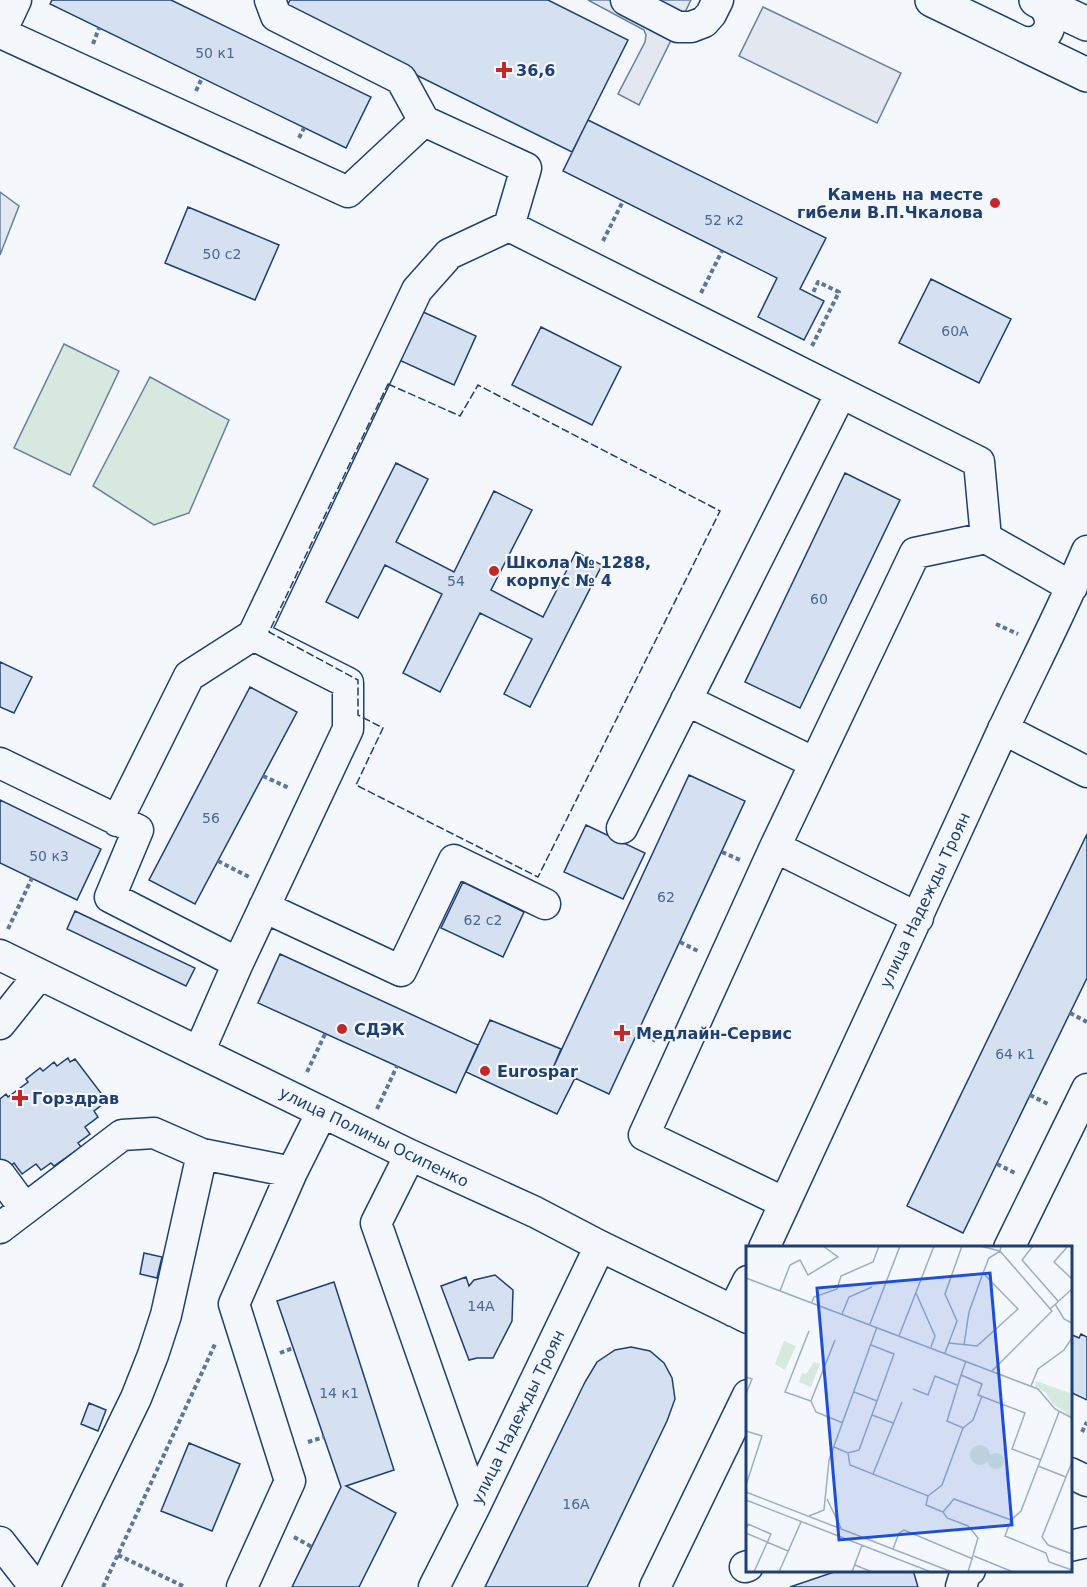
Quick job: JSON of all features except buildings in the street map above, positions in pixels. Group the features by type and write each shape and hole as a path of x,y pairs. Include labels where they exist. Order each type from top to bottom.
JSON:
{"main road":[{"path":"932,0 1087,75"},
{"path":"1037,0 1087,24"}],"street":[{"path":"16,0 0,33 348,192 424,121"},
{"path":"117,820 189,676 253,635 417,290 449,254 509,226 526,168 424,121 401,79 276,16 270,0"},
{"path":"626,0 678,27 691,27 704,22 718,0"},
{"path":"1018,41 1026,44 1035,42 1043,38 1048,31 1049,14 1045,6 1037,0"},
{"path":"1050,57 1087,91"},
{"path":"509,226 979,462 986,538"},
{"path":"622,828 841,393"},
{"path":"784,1203 644,1135 775,848 915,553 986,538 1072,586"},
{"name":"улица Надежды Троян","path":"765,1246 1087,551"},
{"path":"199,1052 238,963 348,729 348,683 253,635"},
{"path":"686,700 815,763"},
{"path":"1003,729 1087,772"},
{"path":"0,764 138,830 110,897 238,963"},
{"path":"775,848 918,918"},
{"path":"264,907 401,970 454,860 544,904"},
{"name":"улица Полины Осипенко","path":"2,945 39,975 410,1155 535,1212 741,1315"},
{"path":"0,1024 39,975"},
{"path":"1010,1246 1087,1089"},
{"path":"242,1587 290,1481 234,1304 292,1172 322,1112"},
{"path":"0,1228 122,1135 154,1132 202,1154 292,1172"},
{"path":"44,1587 136,1398 153,1355 166,1315 202,1154"},
{"path":"410,1155 376,1223 475,1506"},
{"path":"0,1175 25,1209"},
{"name":"улица Надежды Троян","path":"434,1587 600,1246"},
{"path":"741,1315 746,1291"},
{"path":"656,1587 746,1399"},
{"path":"1072,1474 1087,1481"},
{"path":"0,1542 35,1587"},
{"path":"1072,1546 1087,1542"},
{"path":"961,1587 966,1572"}],"path":[{"path":"590,267 623,201"},
{"path":"689,316 722,251"},
{"path":"799,372 838,292 818,282 812,295"},
{"path":"996,624 1027,638"},
{"path":"2,945 32,878"},
{"path":"1070,1014 1087,1022"},
{"path":"294,1099 326,1032"},
{"path":"365,1133 398,1066"},
{"path":"104,1587 234,1304"},
{"path":"1083,1432 1087,1422"},
{"path":"118,1555 185,1587"}],"shaded area":[{"path":"588,0 691,0 639,105 618,94 645,42 644,30"},
{"path":"763,7 901,73 877,123 739,56"},
{"path":"0,192 19,206 0,255"},
{"path":"64,344 119,371 70,475 14,448"},
{"path":"150,377 229,420 189,513 154,525 93,486"}],"fence":[{"path":"388,384 460,416 478,385 720,511 538,877 356,785 383,728 358,715 358,680 269,632 388,384"}],"place":[{"name":"36,6","path":"504,70"},
{"name":"Камень на месте гибели В.П.Чкалова","path":"995,203"},
{"name":"Школа № 1288, корпус № 4","path":"494,571"},
{"name":"СДЭК","path":"342,1029"},
{"name":"Медлайн-Сервис","path":"622,1033"},
{"name":"Eurospar","path":"485,1071"},
{"name":"Горздрав","path":"20,1098"}]}
